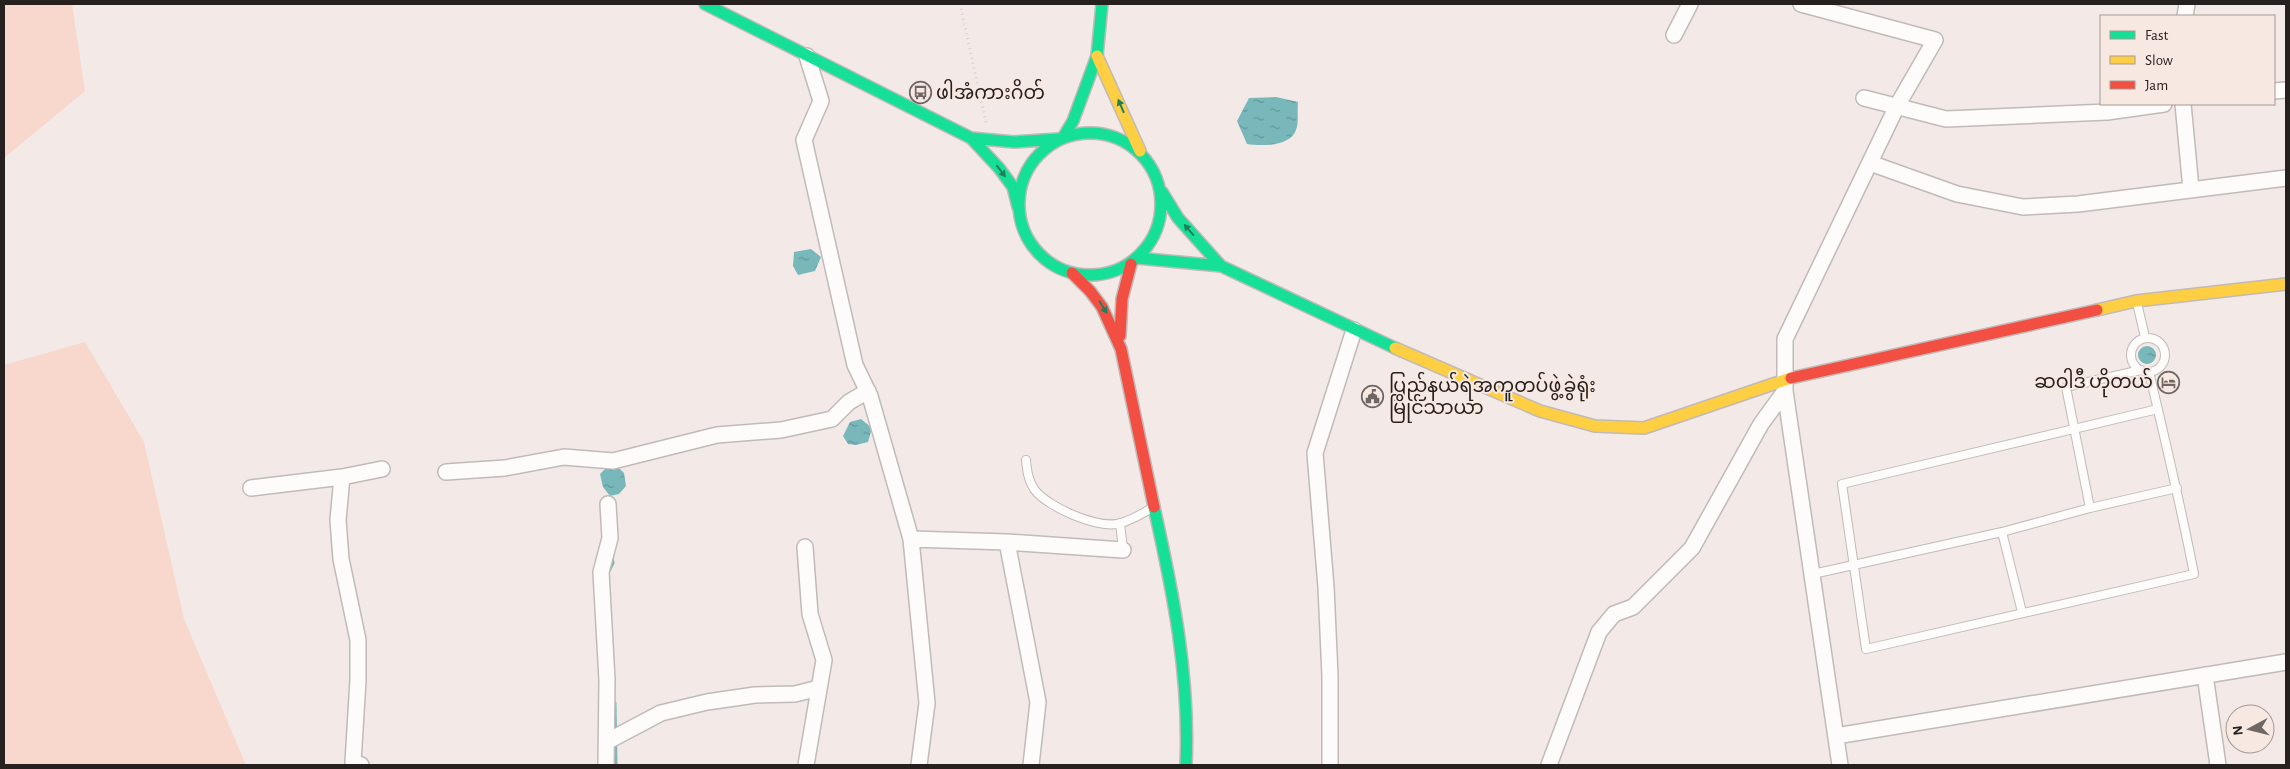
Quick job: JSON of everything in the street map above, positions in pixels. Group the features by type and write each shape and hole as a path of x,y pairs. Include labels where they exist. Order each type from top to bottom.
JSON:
{"main road":[{"path":"705,4 971,138 989,141 1033,142 1090,131 1117,136 1140,151"},
{"path":"1019,211 1020,189 1027,169 1040,151 1061,138 1076,114 1097,56 1102,4"},
{"path":"1097,56 1140,151 1150,163 1161,191 1178,218 1221,266"},
{"path":"971,138 999,168 1013,187 1024,232 1036,251 1052,265 1072,273 1092,276 1112,272 1134,261 1145,250 1156,233 1161,214 1161,191"},
{"path":"1134,261 1221,266 1354,330 1540,411 1595,426 1644,428 1785,385 2136,302 2286,284"},
{"path":"1134,261 1122,291 1119,313 1121,348 1169,576 1181,652 1189,728 1186,765"},
{"path":"1072,273 1094,293 1109,317 1121,348"}],"street":[{"path":"1674,35 1690,4"},
{"path":"1802,4 1935,40 1897,106 1785,339 1785,385 1840,765"},
{"path":"808,56 821,102 804,140 855,365 868,391 911,539 927,703 919,765"},
{"path":"1864,98 1946,119 2107,112 2157,105"},
{"path":"2184,105 2191,189"},
{"path":"1870,163 1957,194 2023,207 2078,204 2191,189 2243,185 2286,178"},
{"path":"1330,765 1330,676 1315,453 1354,330"},
{"path":"1550,765 1599,632 1614,614 1633,607 1692,548 1761,424 1785,385"},
{"path":"446,472 505,468 564,457 613,461 717,436 781,430 832,419 849,402 868,391"},
{"path":"251,488 342,477 382,469"},
{"path":"342,477 338,520 341,559 358,640 358,680 353,762 361,765"},
{"path":"606,765 608,680 601,572 610,538 608,504"},
{"path":"911,539 1007,542 1123,550"},
{"path":"1007,542 1038,702 1031,765"},
{"path":"805,547 810,614 824,660 806,765"},
{"path":"1836,736 2286,662"},
{"path":"2205,675 2218,765"},
{"path":"608,741 661,713 707,702 755,695 794,694 820,688"}],"lane":[{"path":"2136,302 2145,338"},
{"path":"2090,508 2074,429 2066,387 2145,371 2159,368 2165,358 2165,353 2161,343 2156,339 2145,338 2134,344 2131,354 2134,365 2145,371 2158,410 2177,488 2194,574 1866,649 1852,564 1842,484 2074,429 2158,410"},
{"path":"1026,460 1028,478 1034,490 1066,512 1105,524 1120,523 1154,507"},
{"path":"1813,574 2002,532 2090,508 2177,488"},
{"path":"1120,523 1123,550"},
{"path":"2002,532 2022,612"}],"path":[{"path":"960,4 989,141"}],"shaded area":[{"path":"4,4 72,4 85,91 4,158"},
{"path":"85,342 144,442 184,619 246,765 4,765 4,365"}],"water":[{"path":"1276,97 1298,102 1297,124 1293,136 1288,140 1274,144 1247,144 1237,121 1249,98"},
{"path":"811,249 821,257 815,271 798,275 793,266 794,252"},
{"path":"2147,346 2153,349 2156,355 2153,361 2147,364 2141,361 2138,355 2141,349"},
{"path":"861,419 872,428 868,442 856,445 848,444 843,436 850,422"},
{"path":"615,464 624,473 626,486 619,494 610,496 603,487 600,474 606,468"}],"waterway":[{"path":"607,573 612,563 611,556"},
{"path":"614,703 615,765"}],"traffic: fast":[{"path":"705,4 971,138 1014,142 1058,139"},
{"path":"1064,136 1073,121 1097,56 1102,4"},
{"path":"1090,133 1104,134 1117,138 1141,153 1156,177 1160,190 1161,204 1160,218 1156,231 1141,255 1117,270 1104,274 1090,275 1076,274 1063,270 1039,255 1024,231 1020,218 1019,204 1020,190 1024,177 1039,153 1063,138 1076,134 1090,133"},
{"path":"971,138 999,168 1013,187 1018,207"},
{"path":"1162,192 1178,218 1221,266"},
{"path":"1137,258 1221,266 1395,348"},
{"path":"1154,507 1174,603 1183,667 1187,732 1186,765"}],"traffic: slow":[{"path":"1097,56 1140,151"},
{"path":"2097,310 2136,301 2286,284"},
{"path":"1395,348 1540,411 1595,426 1644,428 1791,378"}],"traffic: jam":[{"path":"1120,336 1122,299 1131,264"},
{"path":"1072,273 1090,291 1102,307 1121,349 1154,507"},
{"path":"1791,378 2097,310"}],"place":[{"name":"ဖါအံကားဂိတ်","path":"920,93"},
{"name":"ဆဝါဒီ ဟိုတယ်","path":"2169,382"},
{"name":"ပြည်နယ်ရဲအကူတပ်ဖွဲ့ခွဲရုံး မြိုင်သာယာ","path":"1373,397"}]}
